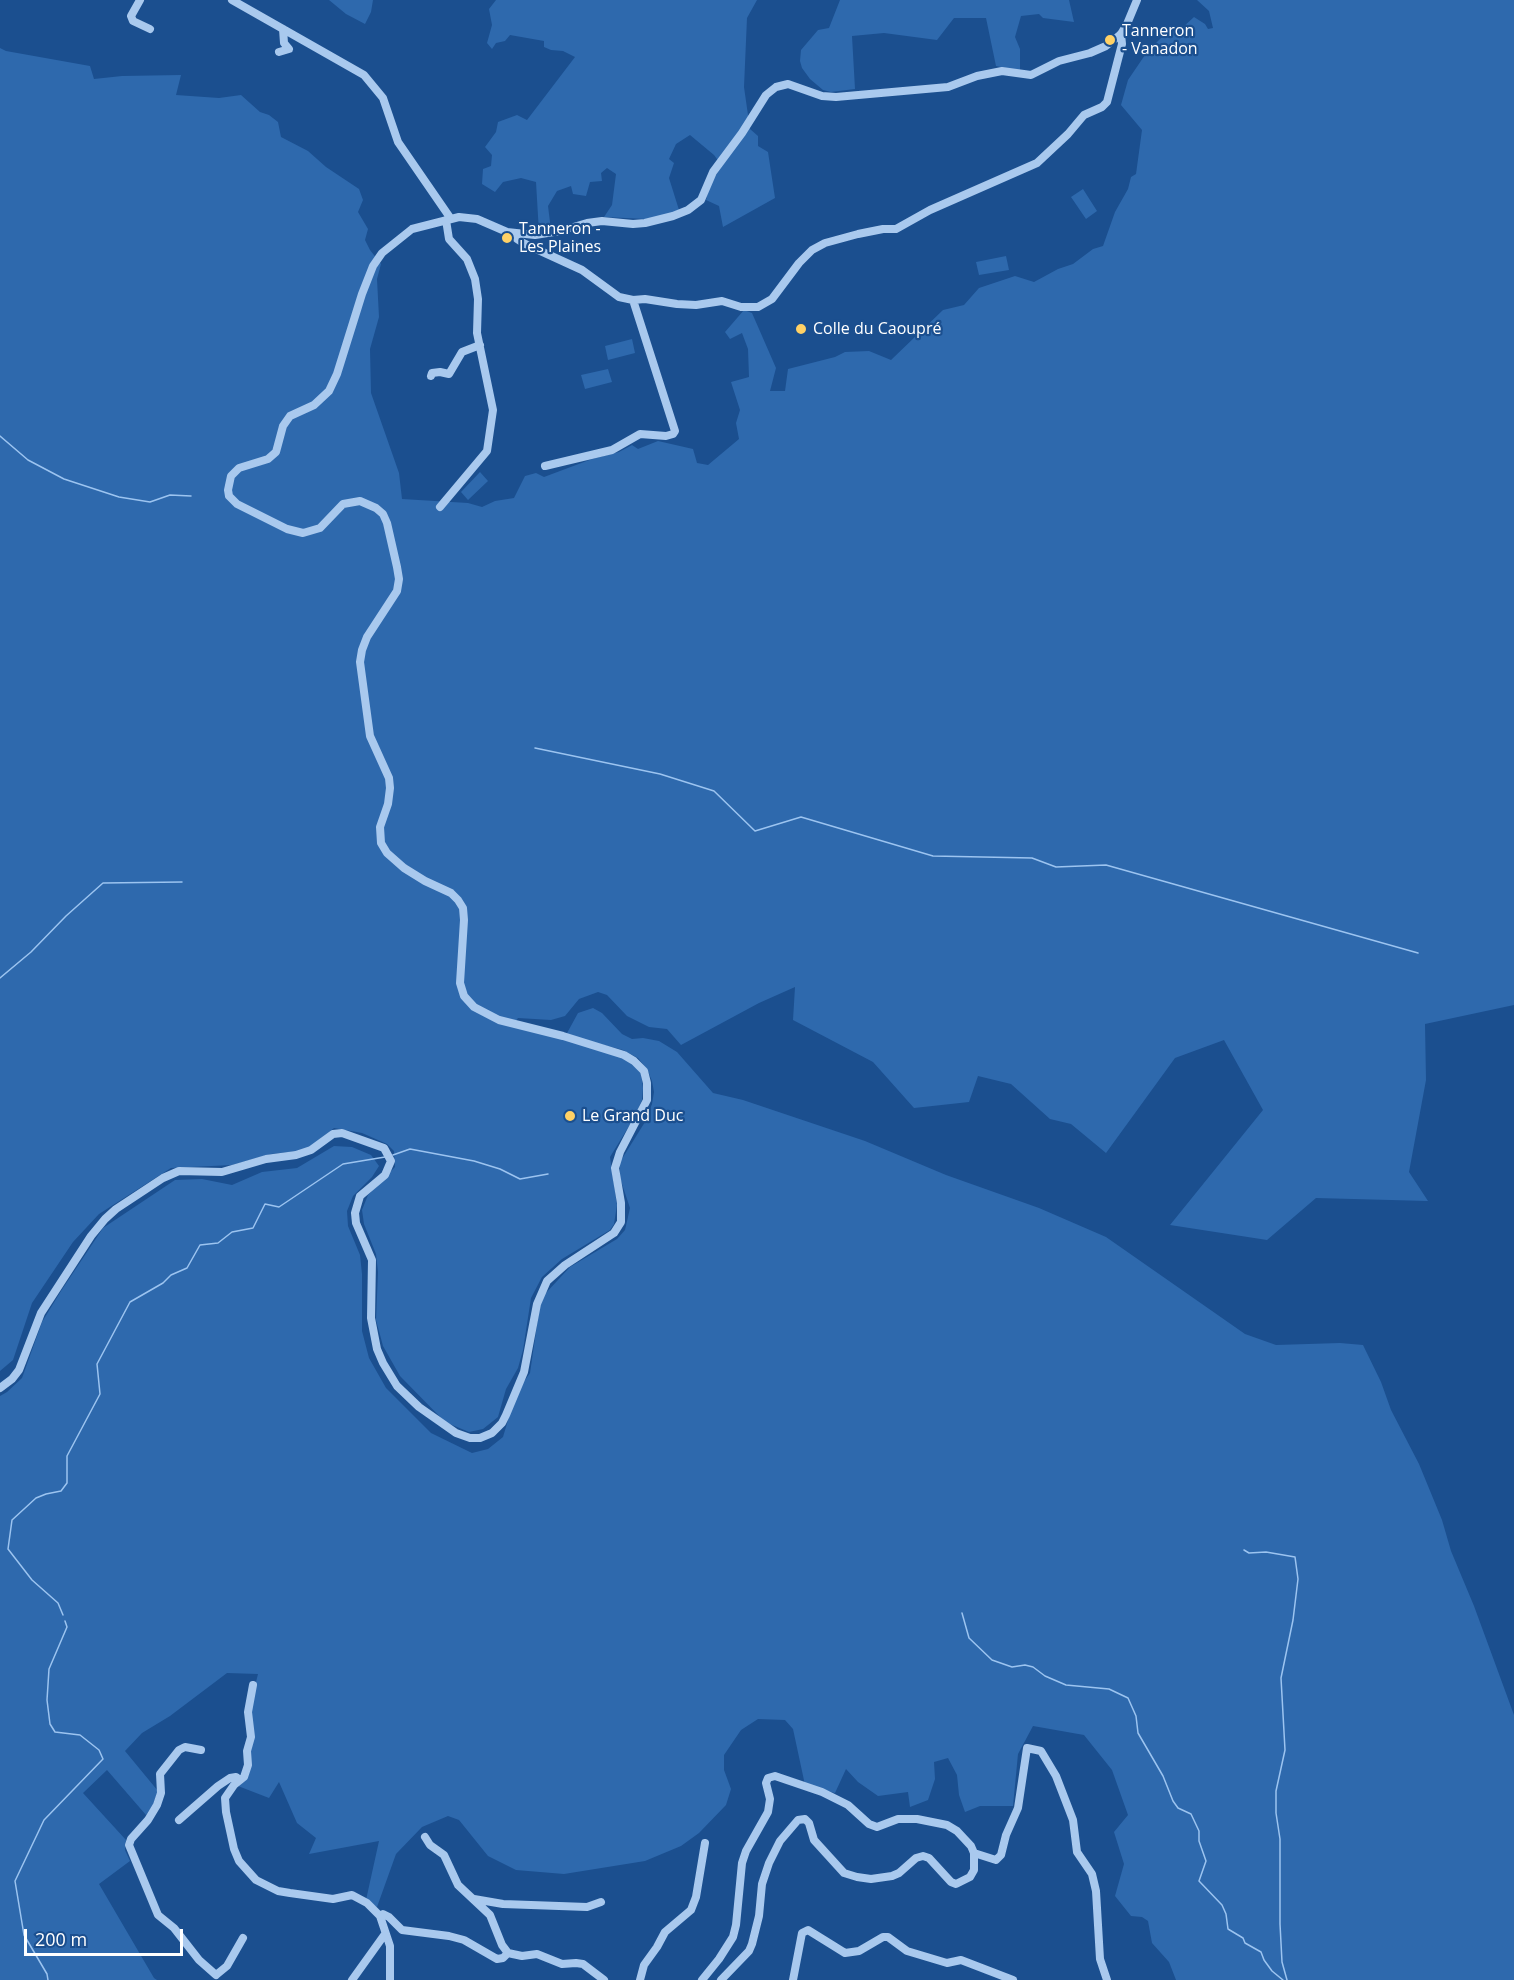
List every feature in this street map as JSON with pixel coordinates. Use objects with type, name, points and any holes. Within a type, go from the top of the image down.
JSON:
[{"type":"street","points":[[140,0],[131,16],[133,21],[150,29]]},
{"type":"street","points":[[232,0],[353,67],[375,87],[387,109],[398,142],[448,220],[449,238],[467,259],[475,279],[478,299],[477,333],[493,410],[487,451],[440,507]]},
{"type":"street","points":[[0,1388],[19,1370],[41,1313],[91,1236],[116,1209],[163,1178],[179,1171],[222,1172],[266,1159],[296,1155],[311,1150],[333,1134],[342,1133],[379,1144],[388,1152],[391,1161],[385,1175],[360,1196],[355,1213],[356,1223],[372,1260],[371,1318],[377,1348],[383,1363],[397,1386],[405,1394],[446,1426],[470,1438],[480,1438],[492,1433],[502,1423],[524,1372],[537,1304],[547,1281],[565,1264],[603,1242],[618,1228],[622,1209],[615,1168],[620,1152],[648,1095],[644,1071],[624,1055],[563,1036],[499,1020],[474,1007],[464,996],[460,971],[463,908],[451,892],[425,881],[404,868],[387,853],[381,843],[379,834],[388,804],[389,778],[370,736],[360,662],[367,637],[397,591],[399,579],[387,523],[375,508],[360,501],[343,504],[320,528],[303,533],[287,529],[237,504],[228,490],[231,476],[239,468],[268,459],[276,452],[284,426],[290,416],[314,405],[329,391],[374,266],[382,253],[412,229],[448,220],[470,217],[516,234],[545,235],[602,221],[645,223],[688,210],[701,200],[713,172],[766,95],[782,84],[794,85],[822,96],[836,97],[948,87],[977,76],[1002,71],[1031,75],[1059,61],[1098,50],[1121,34],[1131,17],[1137,0]]},
{"type":"street","points":[[279,52],[289,49],[284,43],[283,29]]},
{"type":"street","points":[[516,234],[517,239],[523,243],[567,262],[619,297],[696,305],[722,301],[741,307],[758,307],[772,299],[799,263],[812,250],[825,243],[883,229],[896,229],[930,210],[1037,163],[1084,115],[1102,107],[1107,102],[1122,44],[1121,34]]},
{"type":"street","points":[[545,466],[612,450],[640,434],[666,436],[675,431],[633,300]]},
{"type":"street","points":[[431,376],[432,373],[440,372],[448,374],[462,352],[480,345]]},
{"type":"street","points":[[253,1685],[248,1712],[251,1737],[247,1751],[248,1765],[244,1777],[225,1798],[234,1849],[239,1861],[256,1880],[278,1891],[333,1899],[352,1895],[367,1903],[380,1916],[390,1946],[390,1980]]},
{"type":"street","points":[[201,1750],[185,1748],[179,1750],[160,1774],[161,1793],[157,1805],[148,1820],[131,1839],[129,1845],[158,1915],[174,1928],[215,1978],[227,1966],[243,1938]]},
{"type":"street","points":[[974,1853],[996,1860],[1001,1855],[1017,1808],[1027,1748],[1041,1751],[1056,1776],[1073,1820],[1077,1852],[1092,1874],[1096,1891],[1100,1959],[1107,1979],[1098,1980]]},
{"type":"street","points":[[702,1980],[733,1937],[742,1863],[746,1851],[768,1812],[770,1799],[766,1783],[768,1778],[775,1776],[822,1792],[848,1805],[869,1824],[877,1827],[898,1819],[917,1819],[947,1825],[971,1846],[974,1853],[974,1870],[970,1877],[956,1884],[951,1882],[929,1858],[922,1856],[892,1876],[871,1879],[856,1877],[838,1868],[814,1840],[809,1823],[805,1819],[798,1820],[780,1841],[769,1863],[762,1884],[759,1916],[749,1951],[721,1980]]},
{"type":"street","points":[[179,1820],[230,1778],[236,1777],[240,1780]]},
{"type":"street","points":[[425,1837],[430,1845],[444,1855],[458,1885],[490,1915],[502,1945],[508,1953],[522,1956],[544,1955],[562,1964],[583,1964],[604,1980]]},
{"type":"street","points":[[640,1980],[644,1965],[665,1932],[691,1910],[696,1897],[705,1844]]},
{"type":"street","points":[[474,1899],[503,1904],[586,1907],[601,1902]]},
{"type":"street","points":[[380,1916],[383,1914],[389,1917],[402,1930],[464,1940],[497,1959],[503,1958],[508,1953]]},
{"type":"street","points":[[793,1980],[802,1934],[808,1930],[845,1953],[859,1951],[883,1937],[888,1937],[907,1951],[946,1963],[961,1960],[1013,1980]]},
{"type":"street","points":[[352,1980],[385,1934]]},
{"type":"shaded area","points":[[329,0],[373,0],[371,12],[365,24],[346,14]]},
{"type":"shaded area","points":[[496,0],[757,0],[747,18],[744,87],[750,129],[758,136],[758,146],[768,152],[775,198],[723,227],[719,206],[706,200],[710,184],[722,166],[714,155],[690,135],[676,144],[669,159],[674,163],[669,178],[679,210],[646,219],[604,217],[612,205],[616,174],[607,168],[601,173],[602,181],[590,182],[586,196],[573,194],[571,186],[557,191],[548,206],[551,230],[539,233],[536,182],[521,178],[503,182],[495,192],[482,184],[483,169],[491,166],[492,155],[485,147],[496,132],[498,122],[517,115],[527,120],[575,57],[563,51],[544,47],[544,41],[510,35],[505,41],[496,43],[492,49],[487,43],[492,25],[489,9]]},
{"type":"shaded area","points":[[840,0],[1069,0],[1074,22],[1043,18],[1039,14],[1021,16],[1015,37],[1020,49],[1020,71],[996,66],[986,18],[954,18],[937,40],[884,33],[852,36],[855,89],[831,92],[823,90],[810,79],[802,68],[801,50],[818,30],[829,28]]},
{"type":"shaded area","points":[[1197,0],[1514,0],[1514,1005],[1425,1024],[1426,1080],[1409,1172],[1428,1201],[1316,1198],[1267,1240],[1170,1225],[1263,1110],[1224,1040],[1175,1058],[1106,1153],[1071,1124],[1050,1119],[1011,1084],[978,1076],[969,1102],[914,1108],[873,1062],[793,1020],[795,987],[759,1003],[681,1045],[667,1029],[649,1027],[627,1016],[607,995],[598,992],[579,999],[565,1016],[551,1020],[518,1018],[512,1026],[619,1054],[641,1072],[642,1100],[634,1118],[610,1157],[617,1205],[614,1224],[610,1230],[562,1259],[542,1277],[531,1298],[518,1368],[506,1389],[498,1417],[483,1429],[469,1432],[445,1422],[400,1376],[383,1346],[376,1320],[378,1272],[376,1254],[364,1224],[362,1210],[368,1195],[395,1167],[394,1151],[387,1144],[362,1133],[334,1128],[306,1150],[271,1154],[232,1165],[171,1168],[99,1214],[73,1242],[32,1303],[13,1360],[0,1371],[0,48],[90,66],[94,79],[181,75],[176,95],[219,98],[241,95],[260,112],[278,122],[281,137],[308,151],[326,167],[359,189],[363,200],[358,212],[368,229],[365,240],[381,264],[377,279],[379,317],[370,349],[371,393],[399,473],[402,499],[468,503],[482,507],[495,501],[514,498],[525,476],[536,473],[544,477],[592,459],[619,452],[632,445],[638,449],[658,441],[693,449],[697,463],[708,465],[739,439],[736,423],[740,410],[731,382],[749,377],[748,349],[742,333],[730,339],[725,332],[744,310],[752,313],[776,368],[770,391],[785,391],[788,369],[835,357],[845,352],[869,351],[891,360],[943,310],[964,305],[979,288],[1015,276],[1034,282],[1073,264],[1093,249],[1103,246],[1131,177],[1136,174],[1142,130],[1121,105],[1128,80],[1147,52],[1165,34],[1182,28],[1194,17],[1205,24],[1208,29],[1213,28],[1209,11]]},
{"type":"shaded area","points":[[1083,189],[1097,211],[1086,219],[1071,197]]},
{"type":"shaded area","points":[[1006,256],[1009,270],[979,275],[976,262]]},
{"type":"shaded area","points":[[632,339],[635,353],[608,360],[605,346]]},
{"type":"shaded area","points":[[608,369],[612,382],[585,389],[581,375]]},
{"type":"shaded area","points":[[480,472],[488,481],[468,500],[461,492]]},
{"type":"shaded area","points":[[593,1008],[602,1013],[622,1034],[632,1039],[643,1038],[659,1041],[677,1052],[713,1093],[743,1100],[865,1141],[946,1175],[1039,1208],[1106,1237],[1245,1334],[1276,1345],[1340,1343],[1363,1345],[1381,1382],[1391,1410],[1419,1464],[1442,1520],[1451,1551],[1514,1715],[1514,1980],[1176,1980],[1169,1962],[1152,1943],[1148,1921],[1142,1917],[1131,1916],[1115,1896],[1124,1864],[1114,1832],[1128,1815],[1112,1770],[1084,1735],[1033,1726],[1018,1754],[1013,1806],[980,1806],[965,1812],[959,1795],[957,1775],[948,1758],[934,1762],[935,1779],[928,1800],[910,1807],[908,1792],[878,1796],[858,1782],[846,1769],[835,1793],[805,1785],[793,1729],[785,1720],[758,1719],[741,1730],[724,1755],[724,1770],[731,1789],[726,1805],[699,1833],[681,1846],[645,1861],[564,1874],[516,1870],[488,1856],[459,1820],[448,1816],[422,1827],[396,1854],[377,1907],[366,1900],[379,1841],[309,1854],[316,1838],[297,1823],[279,1782],[269,1798],[238,1786],[245,1778],[249,1710],[258,1674],[227,1673],[170,1716],[142,1733],[125,1751],[158,1791],[146,1815],[107,1770],[83,1793],[126,1840],[125,1850],[130,1861],[99,1884],[157,1980],[0,1980],[0,1396],[22,1378],[42,1322],[103,1228],[175,1180],[202,1179],[232,1185],[262,1172],[297,1168],[334,1146],[352,1147],[371,1155],[379,1166],[372,1177],[353,1196],[347,1211],[348,1226],[360,1255],[362,1331],[369,1358],[386,1388],[431,1433],[472,1453],[488,1449],[503,1437],[516,1393],[530,1373],[540,1304],[544,1295],[570,1267],[617,1239],[625,1230],[630,1208],[620,1178],[620,1162],[645,1122],[654,1092],[647,1069],[638,1058],[623,1050],[566,1035],[578,1013]]},
{"type":"waterway","points":[[0,436],[28,460],[64,479],[119,497],[150,502],[170,495],[191,496]]},
{"type":"waterway","points":[[535,748],[660,774],[714,791],[755,831],[801,817],[933,856],[1032,858],[1056,867],[1106,865],[1418,953]]},
{"type":"waterway","points":[[0,978],[31,952],[103,883],[182,882]]},
{"type":"waterway","points":[[393,1155],[410,1149],[474,1161],[500,1169],[520,1179],[548,1174]]},
{"type":"waterway","points":[[63,1615],[58,1603],[32,1580],[8,1549],[12,1520],[36,1498],[61,1491],[67,1483],[67,1456],[100,1394],[97,1364],[130,1302],[163,1283],[171,1275],[187,1268],[200,1245],[218,1243],[232,1232],[253,1228],[265,1204],[279,1207],[343,1164],[385,1157]]},
{"type":"waterway","points":[[1244,1550],[1249,1553],[1266,1552],[1295,1557],[1298,1579],[1293,1620],[1281,1678],[1285,1750],[1276,1791],[1276,1813],[1280,1839],[1282,1962],[1287,1980]]},
{"type":"waterway","points":[[962,1613],[969,1638],[992,1660],[1012,1667],[1025,1665],[1033,1667],[1045,1676],[1066,1685],[1109,1689],[1128,1698],[1136,1716],[1138,1733],[1163,1776],[1173,1801],[1178,1808],[1191,1814],[1199,1831],[1199,1841],[1206,1861],[1199,1881],[1222,1905],[1228,1929],[1261,1952],[1272,1971],[1283,1980]]},
{"type":"waterway","points":[[48,1980],[47,1974],[24,1935],[15,1881],[44,1820],[103,1759],[99,1750],[80,1735],[55,1732],[50,1724],[47,1700],[49,1669],[67,1627],[65,1621]]},
{"type":"place","name":"Tanneron - Vanadon","points":[[1110,40]]},
{"type":"place","name":"Tanneron - Les Plaines","points":[[507,238]]},
{"type":"place","name":"Colle du Caoupré","points":[[801,329]]},
{"type":"place","name":"Le Grand Duc","points":[[570,1116]]}]
